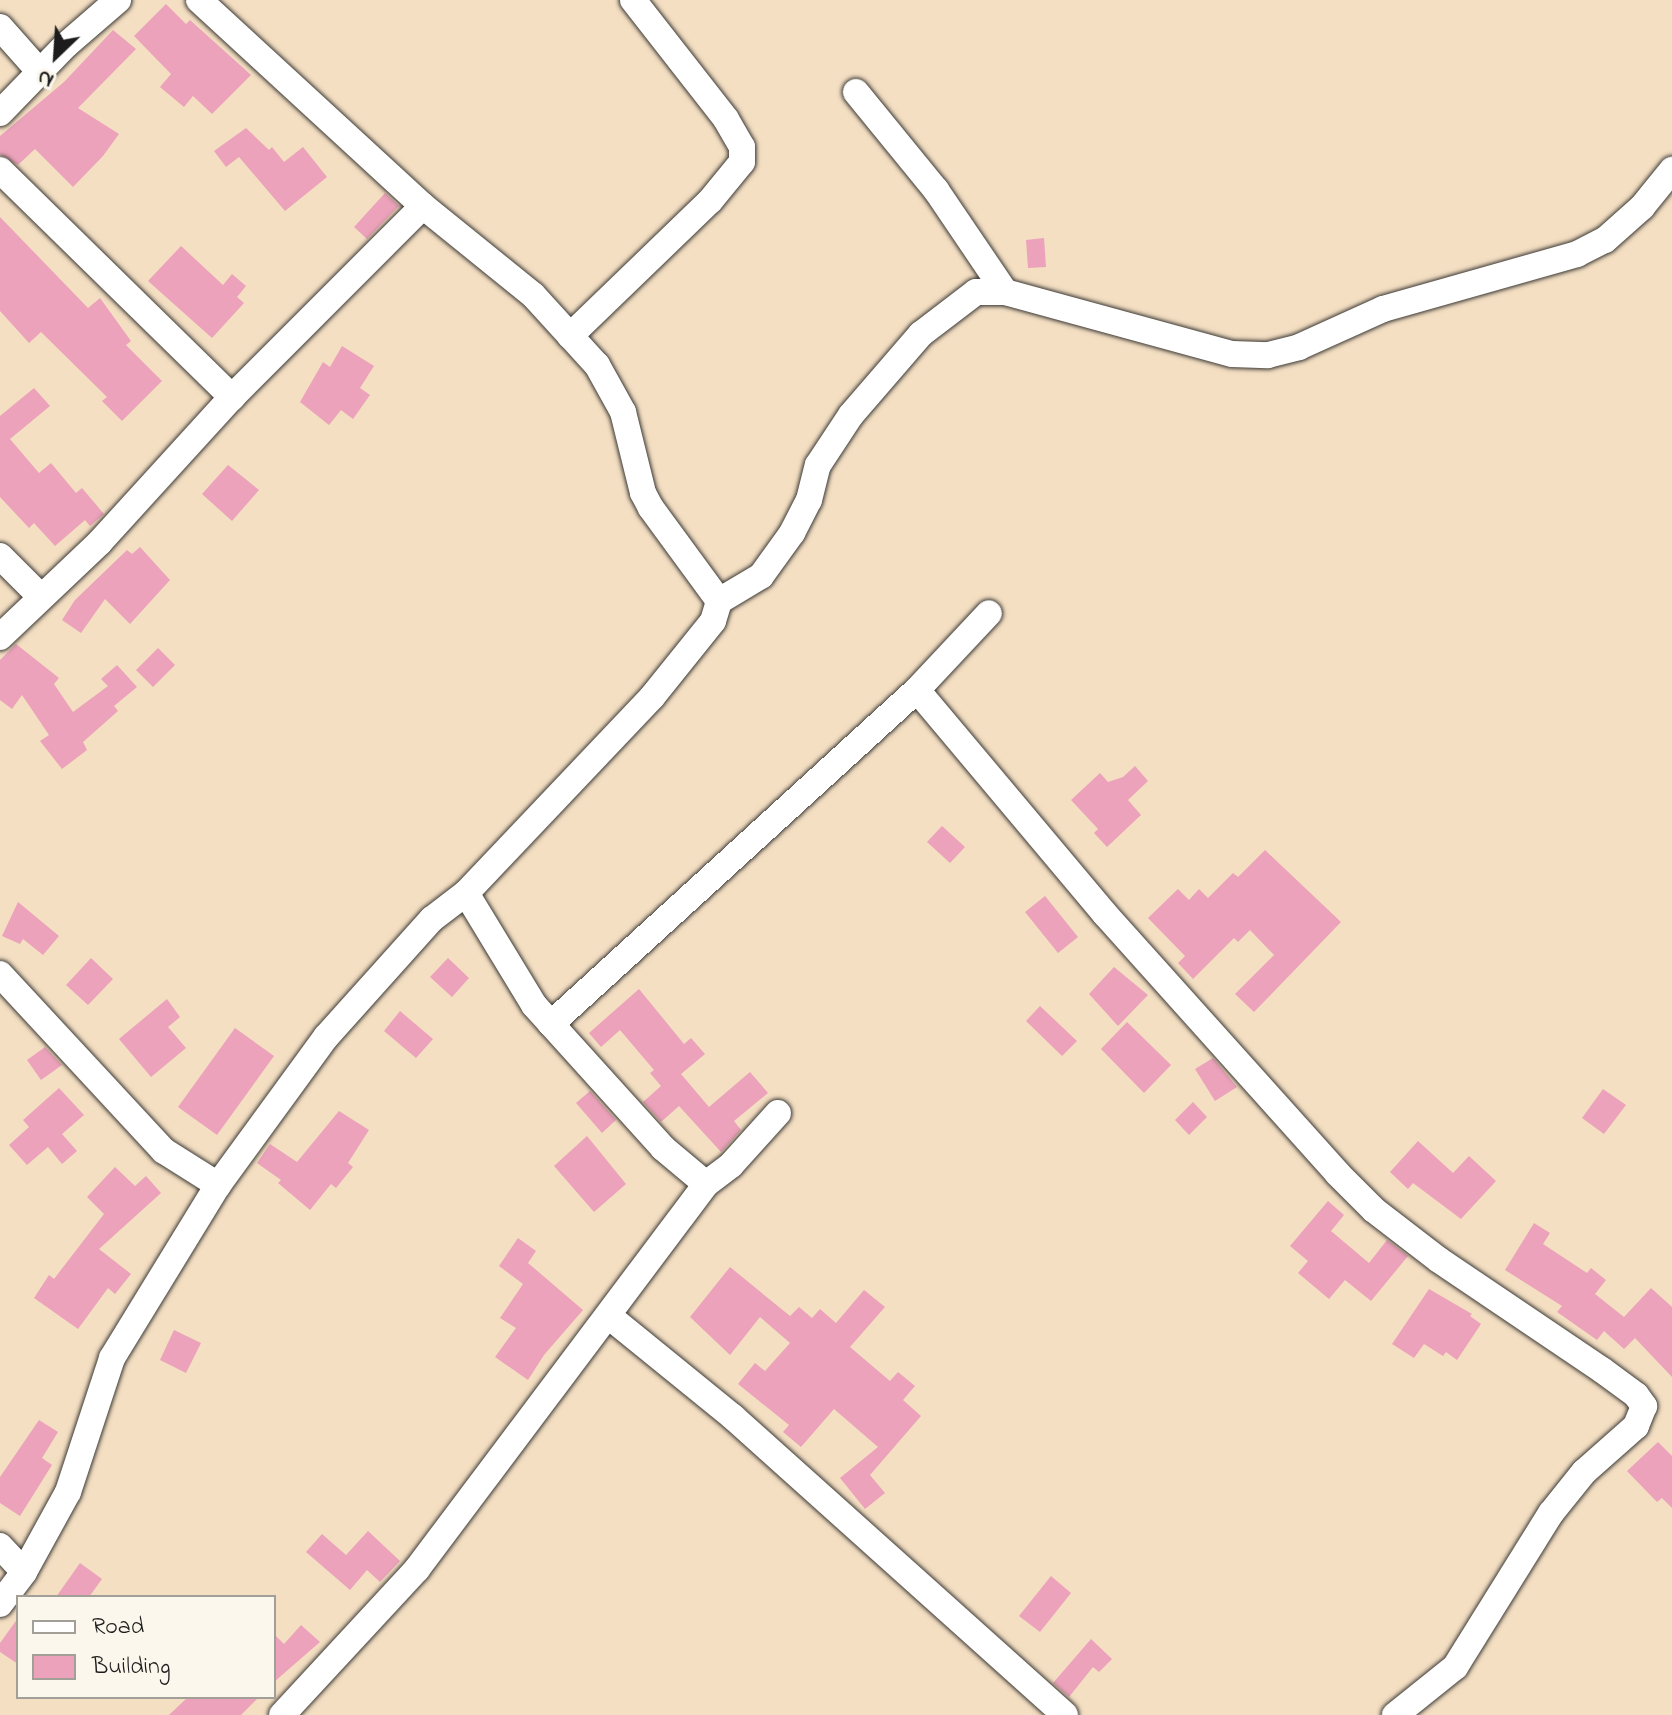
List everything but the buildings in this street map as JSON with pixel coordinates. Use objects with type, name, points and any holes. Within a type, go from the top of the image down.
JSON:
[{"type":"street","points":[[0,113],[118,0]]},
{"type":"street","points":[[199,0],[423,206],[533,295],[597,365],[623,412],[643,493],[719,601]]},
{"type":"street","points":[[570,336],[710,201],[742,162],[742,147],[726,119],[633,0]]},
{"type":"street","points":[[0,27],[40,72]]},
{"type":"street","points":[[856,92],[936,190],[1005,292]]},
{"type":"street","points":[[0,170],[232,397]]},
{"type":"street","points":[[0,1604],[24,1572],[68,1492],[112,1358],[218,1185],[326,1037],[432,919],[466,893],[652,697],[713,621],[719,601],[761,576],[792,533],[809,500],[818,465],[851,415],[921,334],[976,292],[1005,292],[1232,354],[1268,355],[1299,347],[1383,309],[1577,254],[1605,240],[1642,207],[1672,170]]},
{"type":"street","points":[[0,637],[100,542],[232,397],[423,206]]},
{"type":"street","points":[[0,556],[41,597]]},
{"type":"street","points":[[551,1024],[917,690],[989,613]]},
{"type":"street","points":[[917,690],[1105,914],[1355,1192],[1439,1260],[1602,1370],[1636,1395],[1644,1406],[1636,1426],[1602,1454],[1551,1513],[1455,1667],[1395,1715]]},
{"type":"street","points":[[466,893],[534,1005],[663,1148],[706,1184]]},
{"type":"street","points":[[0,974],[164,1151],[218,1185]]},
{"type":"street","points":[[282,1715],[417,1569],[610,1317],[706,1184],[731,1165],[778,1113]]},
{"type":"street","points":[[610,1317],[744,1427],[1065,1715]]},
{"type":"street","points":[[0,1546],[24,1572]]}]
